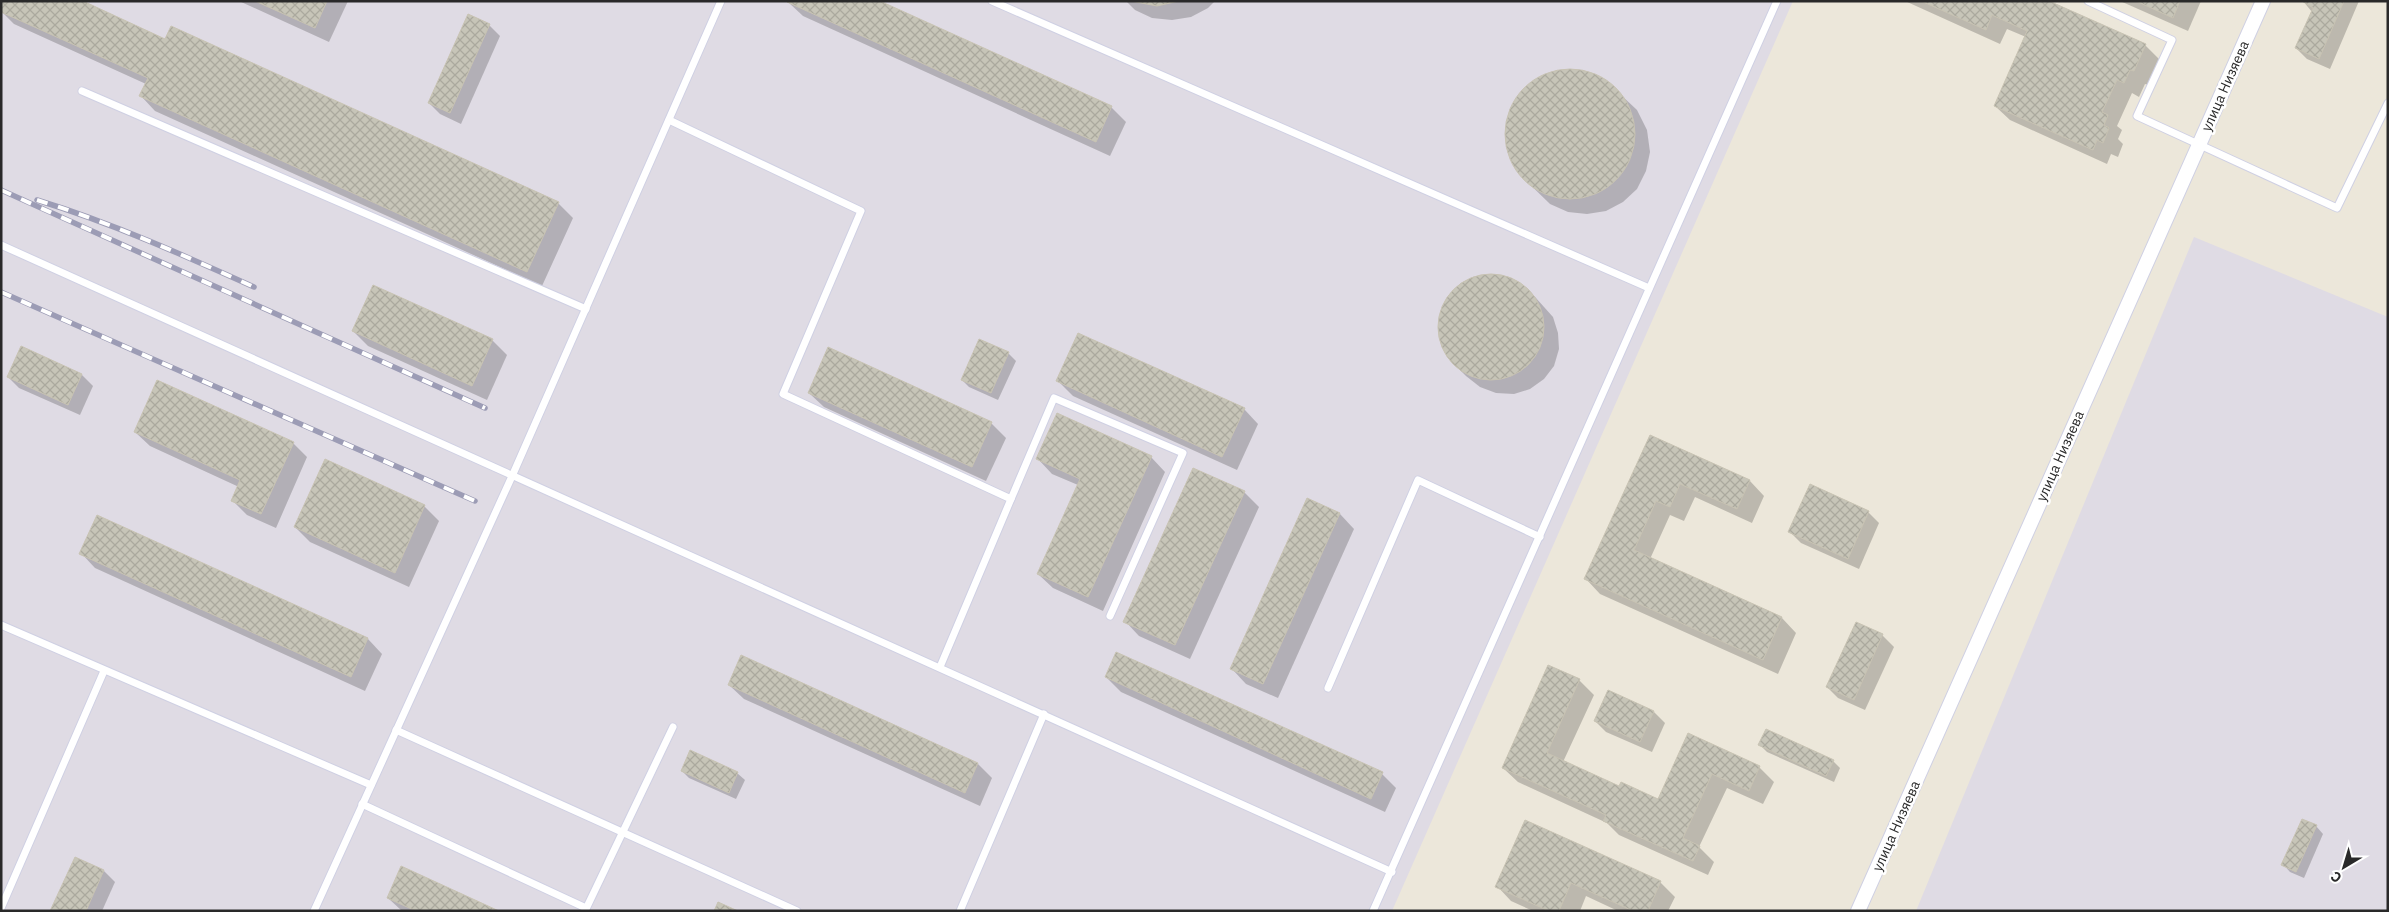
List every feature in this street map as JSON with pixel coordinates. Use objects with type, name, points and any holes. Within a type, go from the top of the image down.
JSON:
[{"type":"street","name":"улица Низяева","points":[[1858,911],[2262,2]]},
{"type":"lane","points":[[314,911],[513,474],[722,1]]},
{"type":"lane","points":[[992,1],[1650,288]]},
{"type":"lane","points":[[1373,911],[1392,872],[1777,1]]},
{"type":"lane","points":[[2088,1],[2172,40],[2137,116],[2337,208],[2388,102]]},
{"type":"lane","points":[[82,91],[586,309]]},
{"type":"lane","points":[[669,120],[861,211],[783,394],[1011,499]]},
{"type":"lane","points":[[1,245],[513,474],[1392,872]]},
{"type":"lane","points":[[940,668],[1054,398],[1182,453],[1110,616]]},
{"type":"lane","points":[[1328,688],[1418,480],[1540,537]]},
{"type":"lane","points":[[1,625],[371,785]]},
{"type":"lane","points":[[1,908],[104,671]]},
{"type":"lane","points":[[960,911],[1044,714]]},
{"type":"lane","points":[[362,804],[586,909],[673,727]]},
{"type":"lane","points":[[396,730],[796,911]]},
{"type":"shaded area","points":[[1,1],[1793,1],[1392,911],[1,911]]},
{"type":"shaded area","points":[[2194,237],[2388,317],[2388,911],[1916,911]]},
{"type":"building","points":[[2,1],[83,1],[165,39],[171,26],[559,202],[527,272],[139,96],[148,78],[1,12]]},
{"type":"building","points":[[255,1],[327,1],[315,28]]},
{"type":"building","points":[[880,1],[1112,106],[1096,142],[787,2]]},
{"type":"building","points":[[1131,1],[1179,1],[1157,6]]},
{"type":"building","points":[[1921,1],[2049,1],[2146,44],[2134,71],[2130,70],[2124,83],[2117,80],[2102,112],[2108,115],[2104,125],[2109,128],[2103,143],[2097,140],[2093,150],[1994,106],[2027,31],[1992,15],[1986,30]]},
{"type":"building","points":[[2136,1],[2180,1],[2173,18]]},
{"type":"building","points":[[2302,1],[2344,1],[2319,59],[2295,48],[2313,8]]},
{"type":"building","points":[[468,14],[490,24],[450,113],[428,103]]},
{"type":"building","points":[[1570,69],[1583,70],[1595,74],[1616,88],[1630,109],[1634,121],[1634,147],[1630,159],[1616,180],[1595,194],[1583,198],[1570,199],[1557,198],[1545,194],[1524,180],[1510,159],[1506,147],[1505,134],[1506,121],[1510,109],[1524,88],[1545,74],[1557,70]]},
{"type":"building","points":[[1491,274],[1511,278],[1529,289],[1540,307],[1544,327],[1540,347],[1529,365],[1511,376],[1491,380],[1471,376],[1453,365],[1442,347],[1438,327],[1442,307],[1453,289],[1471,278]]},
{"type":"building","points":[[373,285],[493,339],[472,386],[352,331]]},
{"type":"building","points":[[1078,333],[1245,408],[1222,457],[1056,381]]},
{"type":"building","points":[[979,339],[1009,352],[991,393],[961,380]]},
{"type":"building","points":[[21,346],[82,374],[68,405],[7,377]]},
{"type":"building","points":[[828,347],[992,422],[972,467],[808,393]]},
{"type":"building","points":[[157,380],[294,442],[261,514],[231,501],[240,480],[134,432]]},
{"type":"building","points":[[1057,413],[1152,456],[1088,597],[1037,574],[1080,479],[1036,459]]},
{"type":"building","points":[[1650,435],[1750,480],[1737,509],[1680,484],[1670,507],[1656,501],[1634,550],[1782,617],[1763,660],[1584,579]]},
{"type":"building","points":[[325,459],[425,505],[395,573],[294,527]]},
{"type":"building","points":[[1193,468],[1245,491],[1175,645],[1123,622]]},
{"type":"building","points":[[1810,484],[1869,511],[1848,559],[1788,532]]},
{"type":"building","points":[[1307,498],[1340,513],[1263,684],[1230,669]]},
{"type":"building","points":[[97,515],[368,638],[351,677],[79,554]]},
{"type":"building","points":[[1856,622],[1883,634],[1854,700],[1826,687]]},
{"type":"building","points":[[1116,652],[1383,772],[1371,799],[1105,677]]},
{"type":"building","points":[[741,655],[978,763],[965,793],[728,685]]},
{"type":"building","points":[[1548,665],[1580,679],[1547,753],[1619,786],[1621,782],[1658,799],[1688,733],[1760,766],[1749,791],[1712,774],[1683,838],[1700,846],[1693,861],[1603,821],[1606,815],[1502,768]]},
{"type":"building","points":[[1608,690],[1654,711],[1640,742],[1594,721]]},
{"type":"building","points":[[1766,729],[1834,760],[1826,776],[1758,745]]},
{"type":"building","points":[[690,750],[738,772],[729,793],[681,771]]},
{"type":"building","points":[[2302,819],[2317,825],[2296,872],[2281,865]]},
{"type":"building","points":[[1525,820],[1661,881],[1648,911],[1633,911],[1571,883],[1559,911],[1549,911],[1495,887]]},
{"type":"building","points":[[75,857],[104,870],[86,911],[50,911]]},
{"type":"building","points":[[401,866],[499,911],[416,911],[387,898]]},
{"type":"building","points":[[718,902],[738,911],[714,911]]},
{"type":"railway","points":[[1,190],[485,408]]},
{"type":"railway","points":[[37,200],[120,229],[254,287]]},
{"type":"railway","points":[[1,292],[475,501]]}]
